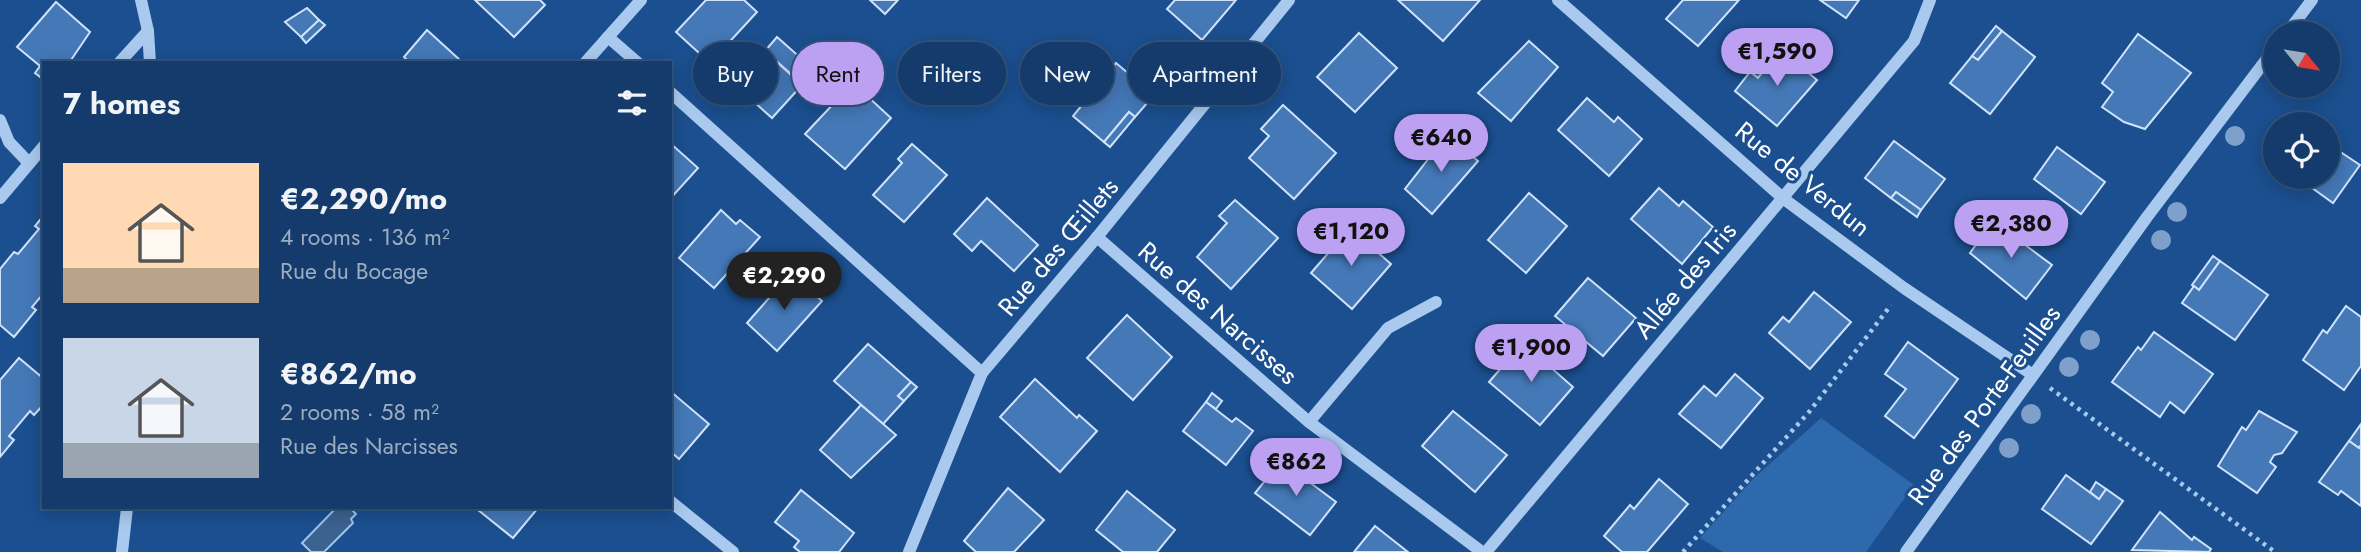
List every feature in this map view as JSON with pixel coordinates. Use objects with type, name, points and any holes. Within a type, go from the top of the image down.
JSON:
[{"type":"street","points":[[141,0],[148,32],[150,61]]},
{"type":"street","points":[[587,61],[641,0]]},
{"type":"street","name":"Rue des Œillets","points":[[909,552],[982,373],[1097,237],[1289,0]]},
{"type":"street","name":"Rue de Verdun","points":[[1558,0],[1784,199],[1904,288],[2033,375]]},
{"type":"street","name":"Allée des Iris","points":[[1484,552],[1784,199],[1914,41],[1930,0]]},
{"type":"street","points":[[2296,21],[2312,0]]},
{"type":"street","points":[[122,61],[148,32]]},
{"type":"street","points":[[608,37],[636,61]]},
{"type":"street","name":"Rue des Porte-Feuilles","points":[[1906,552],[2263,64]]},
{"type":"street","points":[[672,94],[982,373]]},
{"type":"street","points":[[0,120],[9,142],[29,163]]},
{"type":"street","points":[[0,198],[42,148]]},
{"type":"street","name":"Rue des Narcisses","points":[[1097,237],[1309,422],[1484,552]]},
{"type":"street","name":"Rue des Narcisses","points":[[1309,422],[1388,328],[1436,302]]},
{"type":"street","points":[[672,503],[733,552]]},
{"type":"street","points":[[122,552],[127,509]]},
{"type":"path","points":[[1683,552],[1809,412],[1904,288]]},
{"type":"path","points":[[2033,375],[2275,552]]},
{"type":"shaded area","points":[[1821,418],[1914,485],[1866,552],[1723,552],[1700,538],[1754,478]]},
{"type":"shaded area","points":[[335,509],[351,509],[356,514],[351,519],[353,523],[324,552],[311,552],[302,543]]},
{"type":"building","points":[[475,0],[540,0],[545,5],[514,37]]},
{"type":"building","points":[[706,0],[744,0],[757,12],[729,42],[693,42],[693,48],[676,32]]},
{"type":"building","points":[[870,0],[898,0],[885,14]]},
{"type":"building","points":[[1175,0],[1236,0],[1202,40],[1167,9]]},
{"type":"building","points":[[1398,0],[1480,0],[1443,41]]},
{"type":"building","points":[[1683,0],[1739,0],[1698,46],[1666,19]]},
{"type":"building","points":[[1820,0],[1859,0],[1846,18]]},
{"type":"building","points":[[56,2],[90,32],[70,61],[42,61],[42,78],[35,73],[40,66],[17,47]]},
{"type":"building","points":[[307,8],[319,20],[301,37],[285,22]]},
{"type":"building","points":[[319,20],[325,25],[306,43],[301,37]]},
{"type":"building","points":[[1996,26],[2002,31],[1978,60],[1972,56]]},
{"type":"building","points":[[427,30],[461,61],[408,61],[404,57]]},
{"type":"building","points":[[2002,31],[2035,57],[1990,114],[1950,83],[1972,56],[1978,60]]},
{"type":"building","points":[[1359,33],[1397,68],[1355,112],[1317,77]]},
{"type":"building","points":[[2138,34],[2191,73],[2145,129],[2124,122],[2102,107],[2113,92],[2102,83]]},
{"type":"building","points":[[777,37],[792,50],[791,74],[778,62],[778,42],[773,42]]},
{"type":"building","points":[[1529,41],[1558,67],[1511,121],[1478,93]]},
{"type":"building","points":[[1774,44],[1781,50],[1758,78],[1750,72]]},
{"type":"building","points":[[1781,50],[1817,80],[1777,126],[1735,91],[1750,72],[1758,78]]},
{"type":"building","points":[[778,63],[792,76],[792,96],[772,118],[757,105],[778,105]]},
{"type":"building","points":[[1116,63],[1128,73],[1128,105],[1145,105],[1135,117],[1129,112],[1104,142],[1073,116],[1082,105],[1114,105]]},
{"type":"building","points":[[1587,98],[1614,122],[1618,117],[1642,139],[1609,176],[1558,130]]},
{"type":"building","points":[[832,105],[877,105],[891,118],[845,169],[805,134]]},
{"type":"building","points":[[1283,105],[1336,153],[1294,199],[1249,158],[1269,136],[1261,129]]},
{"type":"building","points":[[1129,112],[1135,117],[1110,147],[1104,142]]},
{"type":"building","points":[[1447,135],[1478,161],[1432,214],[1405,189]]},
{"type":"building","points":[[1894,141],[1945,179],[1921,210],[1896,192],[1891,198],[1865,178]]},
{"type":"building","points":[[912,144],[947,175],[904,222],[873,195],[902,163],[898,159]]},
{"type":"building","points":[[672,145],[698,168],[672,197]]},
{"type":"building","points":[[2057,147],[2105,182],[2081,214],[2034,179]]},
{"type":"building","points":[[2340,152],[2360,165],[2333,203],[2314,189],[2340,189]]},
{"type":"building","points":[[1659,188],[1679,206],[1683,201],[1713,227],[1682,264],[1631,219]]},
{"type":"building","points":[[1896,192],[1921,210],[1917,217],[1891,198]]},
{"type":"building","points":[[1529,193],[1567,226],[1526,273],[1488,240]]},
{"type":"building","points":[[987,198],[1038,245],[1014,271],[981,241],[972,251],[954,234]]},
{"type":"building","points":[[1235,200],[1278,238],[1231,289],[1197,257],[1227,223],[1219,216]]},
{"type":"building","points":[[721,210],[736,224],[740,220],[760,237],[714,288],[679,258]]},
{"type":"building","points":[[42,217],[42,295],[32,307],[36,310],[14,337],[0,325],[0,269],[14,252],[18,254],[39,229],[35,226]]},
{"type":"building","points":[[1993,221],[2052,265],[2026,299],[1970,253]]},
{"type":"building","points":[[1350,228],[1391,264],[1352,309],[1311,273]]},
{"type":"building","points":[[2213,256],[2220,261],[2199,290],[2192,285]]},
{"type":"building","points":[[2220,261],[2268,295],[2235,340],[2182,303],[2194,286],[2199,290]]},
{"type":"building","points":[[791,273],[822,301],[777,351],[747,323]]},
{"type":"building","points":[[1588,278],[1636,318],[1603,356],[1555,316]]},
{"type":"building","points":[[1814,292],[1851,322],[1810,369],[1769,333],[1783,317],[1789,322]]},
{"type":"building","points":[[2346,306],[2361,317],[2361,366],[2344,390],[2303,360],[2323,330],[2327,333]]},
{"type":"building","points":[[1127,315],[1172,357],[1133,400],[1087,358]]},
{"type":"building","points":[[2154,332],[2213,374],[2184,413],[2170,402],[2160,417],[2112,382],[2138,347],[2141,350]]},
{"type":"building","points":[[1908,342],[1958,379],[1914,438],[1885,416],[1906,389],[1885,374]]},
{"type":"building","points":[[1523,343],[1573,387],[1540,425],[1489,382]]},
{"type":"building","points":[[868,344],[911,382],[898,396],[904,401],[883,424],[834,381]]},
{"type":"building","points":[[19,358],[42,377],[42,406],[34,415],[30,411],[9,436],[14,440],[0,457],[0,380]]},
{"type":"building","points":[[1735,374],[1763,398],[1721,448],[1679,414],[1704,386],[1716,396]]},
{"type":"building","points":[[1035,379],[1077,418],[1079,415],[1097,431],[1060,472],[1000,417]]},
{"type":"building","points":[[911,382],[917,387],[904,401],[898,396]]},
{"type":"building","points":[[672,393],[709,424],[679,459],[672,453]]},
{"type":"building","points":[[1212,393],[1222,401],[1216,409],[1206,402]]},
{"type":"building","points":[[1206,402],[1232,422],[1236,418],[1253,431],[1226,465],[1183,431]]},
{"type":"building","points":[[861,405],[896,435],[851,478],[820,450]]},
{"type":"building","points":[[1453,411],[1507,455],[1475,492],[1422,446]]},
{"type":"building","points":[[2259,411],[2297,432],[2282,453],[2274,455],[2270,462],[2276,467],[2257,493],[2218,466],[2242,427],[2246,430]]},
{"type":"building","points":[[2361,424],[2361,445],[2359,448],[2349,441]]},
{"type":"building","points":[[2349,441],[2359,448],[2361,445],[2361,506],[2341,491],[2338,495],[2319,482]]},
{"type":"building","points":[[1281,461],[1336,502],[1310,535],[1255,493]]},
{"type":"building","points":[[2066,475],[2099,499],[2106,489],[2123,501],[2091,544],[2042,509]]},
{"type":"building","points":[[1659,479],[1688,504],[1647,552],[1622,552],[1604,536],[1630,505],[1634,509]]},
{"type":"building","points":[[2096,482],[2106,489],[2099,499],[2090,492]]},
{"type":"building","points":[[1008,488],[1044,520],[1014,552],[976,552],[964,541]]},
{"type":"building","points":[[801,490],[854,533],[839,552],[800,552],[794,547],[799,541],[775,522]]},
{"type":"building","points":[[1127,491],[1175,530],[1157,552],[1123,552],[1096,530]]},
{"type":"building","points":[[479,509],[537,509],[513,538]]},
{"type":"building","points":[[2160,512],[2192,540],[2194,537],[2211,549],[2209,552],[2132,550]]},
{"type":"building","points":[[1375,526],[1408,552],[1354,552]]}]
